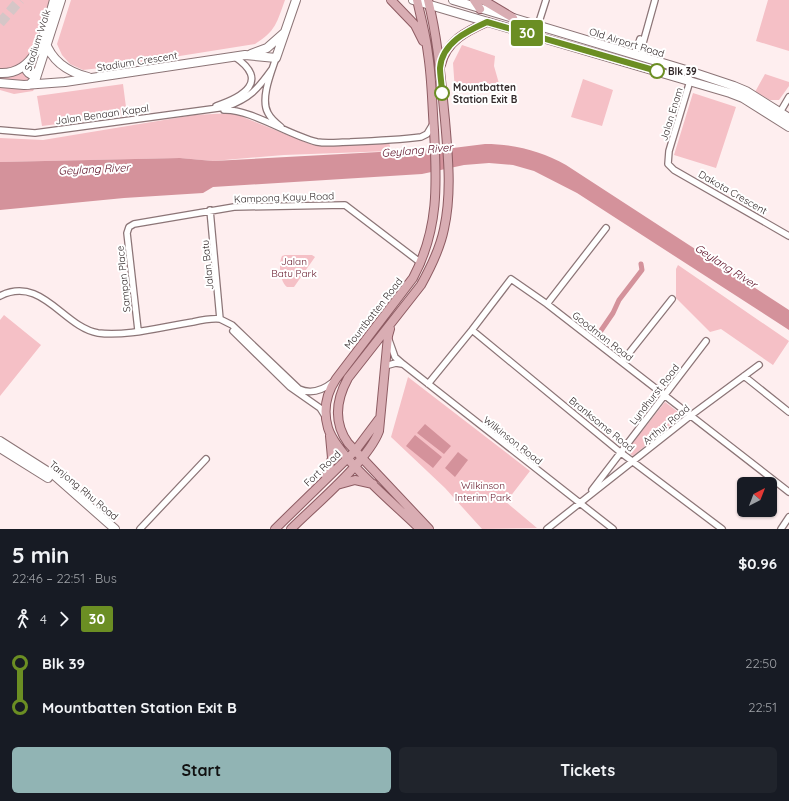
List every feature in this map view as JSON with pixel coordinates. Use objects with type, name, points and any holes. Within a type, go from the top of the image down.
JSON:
[{"type":"main road","points":[[391,0],[414,25],[428,53]]},
{"type":"main road","points":[[474,0],[480,9]]},
{"type":"main road","points":[[482,0],[513,18]]},
{"type":"main road","name":"Mountbatten Road","points":[[416,1],[428,53],[435,146],[436,199],[432,226],[421,263],[401,296],[334,382],[327,399],[326,418],[330,432],[348,458],[420,529]]},
{"type":"main road","name":"Mountbatten Road","points":[[429,3],[440,68],[447,146],[449,200],[439,247],[421,285],[392,324],[348,378],[340,395],[337,413],[340,429],[354,451],[429,529]]},
{"type":"main road","points":[[440,68],[442,58],[447,49],[458,37],[487,22]]},
{"type":"main road","name":"Fort Road","points":[[291,529],[362,458],[377,434],[388,336],[392,324]]},
{"type":"main road","name":"Fort Road","points":[[275,529],[348,458],[380,418]]},
{"type":"main road","points":[[324,480],[332,458],[330,432]]},
{"type":"main road","points":[[333,487],[355,480],[373,484]]},
{"type":"street","name":"Stadium Walk","points":[[29,85],[36,78],[54,0]]},
{"type":"street","name":"Stadium Walk","points":[[0,73],[14,71],[25,65],[45,40],[61,0]]},
{"type":"street","points":[[245,55],[266,48],[286,31],[296,0]]},
{"type":"street","name":"Old Airport Road","points":[[453,0],[686,70],[746,91],[778,116],[789,127]]},
{"type":"street","points":[[538,25],[546,0]]},
{"type":"street","points":[[633,54],[639,42],[651,0]]},
{"type":"street","points":[[645,58],[642,51],[643,44],[655,0]]},
{"type":"street","name":"Old Airport Road","points":[[416,1],[429,3],[487,22],[690,80],[736,95],[778,116],[789,118]]},
{"type":"street","name":"Jalan Benaan Kapal","points":[[286,31],[272,69],[265,108],[272,119],[286,131]]},
{"type":"street","points":[[45,40],[58,63],[74,73],[92,78]]},
{"type":"street","name":"Stadium Crescent","points":[[0,83],[29,85],[92,78],[245,55],[276,58]]},
{"type":"street","points":[[206,109],[234,100],[247,91],[250,86],[251,75],[248,68],[235,57]]},
{"type":"street","points":[[25,65],[30,74],[38,71]]},
{"type":"street","name":"Jalan Benaan Kapal","points":[[0,130],[35,133],[226,107],[247,99],[258,88],[272,69]]},
{"type":"street","name":"Jalan Enam","points":[[668,164],[669,151],[690,80],[686,70]]},
{"type":"street","points":[[778,116],[789,97]]},
{"type":"street","name":"Jalan Benaan Kapal","points":[[206,109],[232,110],[318,142],[340,143],[421,137],[427,134],[433,124]]},
{"type":"street","name":"Dakota Crescent","points":[[668,164],[674,170],[789,236]]},
{"type":"street","name":"Kampong Kayu Road","points":[[129,227],[134,224],[210,210],[253,206],[345,205],[421,263]]},
{"type":"street","name":"Jalan Batu","points":[[210,210],[220,318]]},
{"type":"street","name":"Sampan Place","points":[[129,227],[127,233],[138,330]]},
{"type":"street","points":[[547,304],[606,228]]},
{"type":"street","name":"Goodman Road","points":[[428,384],[511,279],[547,304],[789,492]]},
{"type":"street","points":[[0,296],[15,291],[39,296],[78,323],[97,332],[120,333],[220,318],[232,325],[299,389],[308,392],[320,391],[334,382]]},
{"type":"street","points":[[622,362],[672,299]]},
{"type":"street","points":[[227,322],[230,328],[286,384],[297,394],[320,408],[326,418]]},
{"type":"street","name":"Branksome Road","points":[[472,330],[620,452],[722,529]]},
{"type":"street","name":"Wilkinson Road","points":[[388,336],[395,357],[403,364],[613,529]]},
{"type":"street","name":"Lyndhurst Road","points":[[587,497],[706,341]]},
{"type":"street","points":[[385,366],[396,363],[403,364]]},
{"type":"street","name":"Arthur Road","points":[[547,529],[634,462],[690,416],[759,365]]},
{"type":"street","points":[[744,376],[789,412]]},
{"type":"street","name":"Tanjong Rhu Road","points":[[0,441],[55,476],[115,529]]},
{"type":"street","name":"Tanjong Rhu Road","points":[[0,448],[52,480],[108,529]]},
{"type":"street","points":[[140,529],[206,459]]},
{"type":"street","points":[[781,529],[789,517]]},
{"type":"green space","points":[[0,0],[65,0],[41,76],[33,91],[14,94],[0,90]]},
{"type":"green space","points":[[71,0],[285,0],[278,20],[272,30],[255,44],[83,70],[70,64],[62,55],[57,44]]},
{"type":"green space","points":[[768,0],[789,0],[789,51],[756,41]]},
{"type":"green space","points":[[462,45],[495,56],[494,66],[500,87],[455,91],[453,63]]},
{"type":"green space","points":[[765,74],[789,82],[789,86],[779,100],[770,100],[755,92]]},
{"type":"green space","points":[[583,79],[613,90],[602,126],[571,117]]},
{"type":"green space","points":[[123,84],[127,115],[42,126],[37,96]]},
{"type":"green space","points":[[693,93],[736,107],[716,168],[674,155]]},
{"type":"green space","points":[[233,113],[313,145],[327,146],[389,142],[391,151],[284,155],[213,161],[180,158],[0,162],[0,138],[43,140],[194,115]]},
{"type":"green space","name":"Jalan Batu Park","points":[[312,255],[315,257],[294,287],[287,287],[281,277],[281,259],[282,256]]},
{"type":"green space","points":[[678,265],[789,341],[773,365],[721,329],[710,332],[676,298],[676,269]]},
{"type":"green space","points":[[4,315],[41,345],[0,396],[0,320]]},
{"type":"green space","name":"Wilkinson Interim Park","points":[[408,377],[530,471],[506,502],[537,528],[482,529],[445,488],[391,437]]},
{"type":"green space","points":[[665,402],[682,415],[633,456],[626,451]]},
{"type":"water","name":"Geylang River","points":[[485,144],[506,145],[527,149],[557,160],[566,165],[789,310],[789,330],[577,193],[534,171],[513,165],[489,163],[464,165],[422,174],[213,187],[203,193],[124,198],[0,210],[0,162],[180,158],[213,161],[453,148]]},
{"type":"water","points":[[425,424],[451,446],[444,454],[417,433]]},
{"type":"water","points":[[415,435],[442,457],[433,468],[406,446]]},
{"type":"water","points":[[458,452],[468,460],[455,477],[445,468]]},
{"type":"waterway","points":[[600,332],[613,313],[619,300],[642,270],[641,264]]},
{"type":"tunnel","points":[[0,23],[20,0]]},
{"type":"bus line","name":"30","points":[[442,93],[440,68],[442,58],[447,49],[458,37],[487,22],[657,71]]},
{"type":"place","name":"Blk 39","points":[[657,71]]},
{"type":"place","name":"Mountbatten Station Exit B","points":[[442,93]]}]
